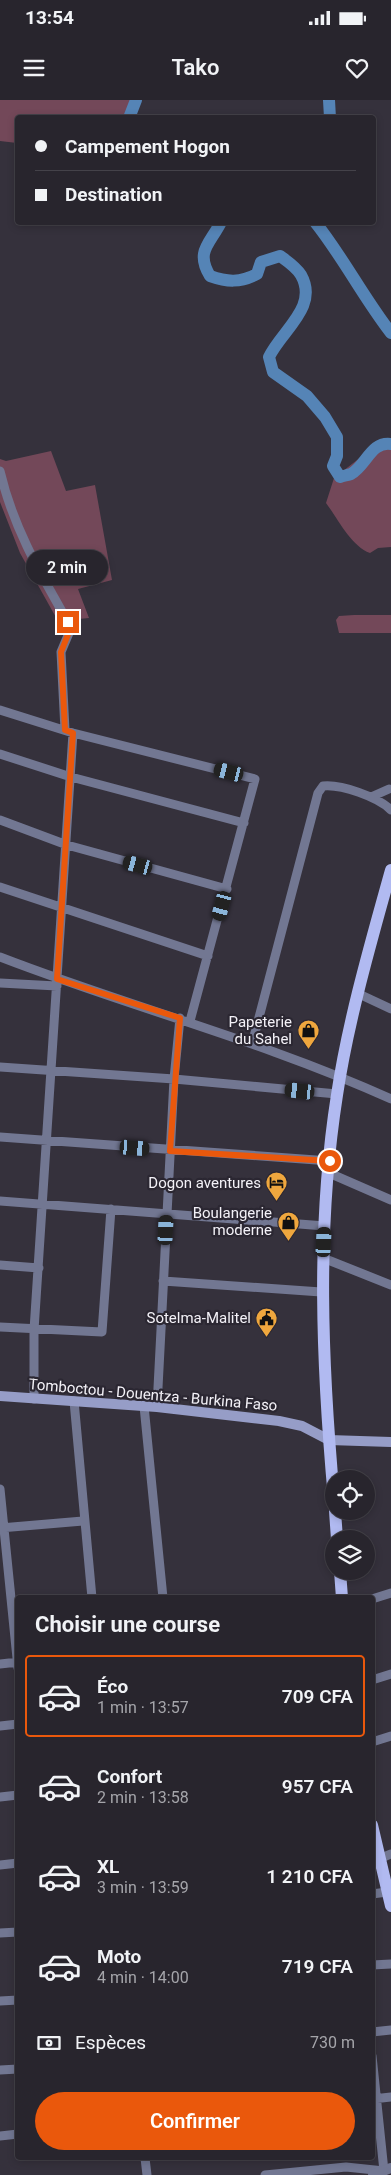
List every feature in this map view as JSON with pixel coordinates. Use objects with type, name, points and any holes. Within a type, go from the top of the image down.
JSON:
[{"type":"main road","points":[[332,1470],[321,1292],[329,1167],[337,1094],[359,994],[391,870]]},
{"type":"main road","name":"Tomboctou - Douentza - Burkina Faso","points":[[0,1396],[157,1407],[279,1421],[302,1426],[329,1440]]},
{"type":"main road","points":[[329,1440],[391,1442]]},
{"type":"main road","points":[[341,1580],[342,1595]]},
{"type":"main road","points":[[375,1832],[385,1857],[387,1892],[391,1906]]},
{"type":"street","points":[[0,471],[8,504],[30,553],[68,622],[69,632],[61,652],[69,732],[71,777],[34,1330],[34,1399]]},
{"type":"street","points":[[0,710],[69,732],[255,779],[190,1021]]},
{"type":"street","points":[[0,754],[71,777],[244,823]]},
{"type":"street","points":[[252,1044],[318,793],[322,786],[330,785],[371,797],[391,810]]},
{"type":"street","points":[[371,797],[389,789]]},
{"type":"street","points":[[0,820],[67,845],[227,889]]},
{"type":"street","points":[[0,888],[62,906],[208,956]]},
{"type":"street","points":[[0,957],[57,983],[190,1021],[341,1076],[391,1099]]},
{"type":"street","points":[[0,983],[57,983]]},
{"type":"street","points":[[359,994],[391,1008]]},
{"type":"street","points":[[157,1407],[166,1213],[174,1079],[180,1018]]},
{"type":"street","points":[[0,1067],[174,1079],[337,1094]]},
{"type":"street","points":[[0,1137],[329,1167],[391,1200]]},
{"type":"street","points":[[0,1201],[325,1226]]},
{"type":"street","points":[[0,1327],[102,1332],[111,1209]]},
{"type":"street","points":[[324,1258],[391,1285]]},
{"type":"street","points":[[0,1264],[39,1268]]},
{"type":"street","points":[[163,1281],[321,1292]]},
{"type":"street","points":[[74,1401],[92,1595]]},
{"type":"street","points":[[144,1406],[163,1595]]},
{"type":"street","points":[[0,1489],[2,1528],[15,1643]]},
{"type":"street","points":[[2,1528],[84,1521]]},
{"type":"street","points":[[375,1598],[391,1593]]},
{"type":"street","points":[[0,1596],[10,1595]]},
{"type":"street","points":[[0,1664],[15,1662]]},
{"type":"street","points":[[375,1679],[391,1674]]},
{"type":"street","points":[[0,1726],[15,1724]]},
{"type":"street","points":[[375,1741],[391,1736]]},
{"type":"street","points":[[0,1797],[15,1795]]},
{"type":"street","points":[[0,1865],[15,1863]]},
{"type":"street","points":[[375,1894],[387,1892]]},
{"type":"street","points":[[0,1934],[15,1932]]},
{"type":"street","points":[[375,1965],[391,1964]]},
{"type":"street","points":[[0,2001],[15,2000]]},
{"type":"street","points":[[375,2032],[391,2030]]},
{"type":"street","points":[[0,2070],[15,2068]]},
{"type":"street","points":[[387,2170],[375,2099],[391,2097]]},
{"type":"street","points":[[0,2136],[15,2134]]},
{"type":"street","points":[[145,2160],[147,2175]]},
{"type":"street","points":[[265,2175],[346,2167],[387,2170]]},
{"type":"street","points":[[373,2175],[387,2170]]},
{"type":"shaded area","points":[[0,100],[139,100],[134,115],[15,115],[15,143],[0,141]]},
{"type":"shaded area","points":[[384,439],[391,443],[391,547],[378,548],[370,553],[351,538],[326,503],[334,478]]},
{"type":"shaded area","points":[[51,451],[66,491],[95,485],[112,580],[78,589],[89,618],[58,621],[20,553],[0,502],[0,459],[6,461]]},
{"type":"shaded area","points":[[391,615],[391,633],[339,633],[336,620],[339,616]]},
{"type":"waterway","points":[[130,115],[136,100]]},
{"type":"waterway","points":[[329,100],[330,115]]},
{"type":"waterway","points":[[219,225],[204,254],[204,260],[210,276],[228,280],[245,279],[257,274],[261,262],[280,256],[301,275],[305,287],[305,298],[302,308],[269,357],[273,372],[307,396],[325,417],[337,437],[337,456],[333,466],[340,477],[351,474],[356,470],[378,446],[391,444]]},
{"type":"waterway","points":[[317,225],[391,333]]},
{"type":"place","name":"Papeterie du Sahel","points":[[308,1050]]},
{"type":"place","name":"Dogon aventures","points":[[277,1202]]},
{"type":"place","name":"Boulangerie moderne","points":[[288,1241]]},
{"type":"place","name":"Sotelma-Malitel","points":[[267,1337]]},
{"type":"route","points":[[68,622],[69,632],[61,652],[65,730],[73,733],[57,979],[180,1018],[170,1151],[330,1161]]}]
